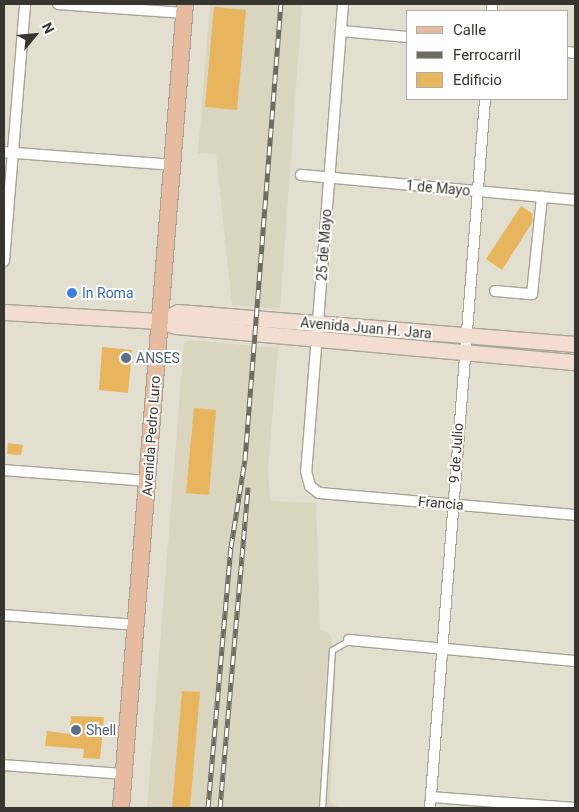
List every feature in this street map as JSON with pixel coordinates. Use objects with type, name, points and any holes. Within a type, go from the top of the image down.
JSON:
[{"type":"main road","name":"Avenida Pedro Luro","points":[[121,808],[184,9]]},
{"type":"main road","name":"Avenida Juan H. Jara","points":[[4,312],[159,320],[176,326],[575,362]]},
{"type":"main road","name":"Avenida Juan H. Jara","points":[[159,320],[178,312],[575,344]]},
{"type":"street","points":[[4,261],[8,152],[25,4]]},
{"type":"street","points":[[58,4],[184,9]]},
{"type":"street","name":"25 de Mayo","points":[[310,486],[306,471],[343,4]]},
{"type":"street","points":[[341,31],[406,37]]},
{"type":"street","name":"9 de Julio","points":[[430,808],[465,336],[485,100]]},
{"type":"street","points":[[8,152],[172,165]]},
{"type":"street","name":"1 de Mayo","points":[[301,175],[575,200]]},
{"type":"street","points":[[495,291],[532,294],[542,197]]},
{"type":"street","points":[[4,470],[148,481]]},
{"type":"street","name":"Francia","points":[[310,486],[319,493],[575,515]]},
{"type":"street","points":[[4,615],[136,625]]},
{"type":"street","points":[[350,640],[575,661]]},
{"type":"street","points":[[4,765],[124,774]]},
{"type":"street","points":[[431,797],[573,808]]},
{"type":"lane","points":[[322,808],[332,650],[350,640]]},
{"type":"shaded area","points":[[210,4],[302,4],[280,309],[232,305],[216,154],[198,153]]},
{"type":"shaded area","points":[[190,340],[278,348],[268,467],[270,501],[316,503],[320,629],[330,634],[336,657],[330,803],[341,808],[147,808],[184,343]]},
{"type":"building","points":[[214,7],[246,10],[237,110],[205,107]]},
{"type":"building","points":[[521,206],[533,214],[532,223],[502,270],[486,259]]},
{"type":"building","name":"ANSES","points":[[102,347],[132,350],[128,393],[99,390]]},
{"type":"building","points":[[194,408],[216,410],[209,495],[186,493]]},
{"type":"building","points":[[8,443],[23,445],[21,455],[7,454]]},
{"type":"building","points":[[182,691],[200,692],[190,808],[172,808]]},
{"type":"building","points":[[71,716],[104,717],[100,759],[83,758],[84,749],[45,746],[47,731],[69,734]]},
{"type":"railway","points":[[208,808],[231,547],[245,460],[281,4]]},
{"type":"railway","points":[[220,808],[248,487]]},
{"type":"place","name":"In Roma","points":[[72,293]]},
{"type":"place","name":"ANSES","points":[[126,358]]},
{"type":"place","name":"Shell","points":[[76,730]]}]
